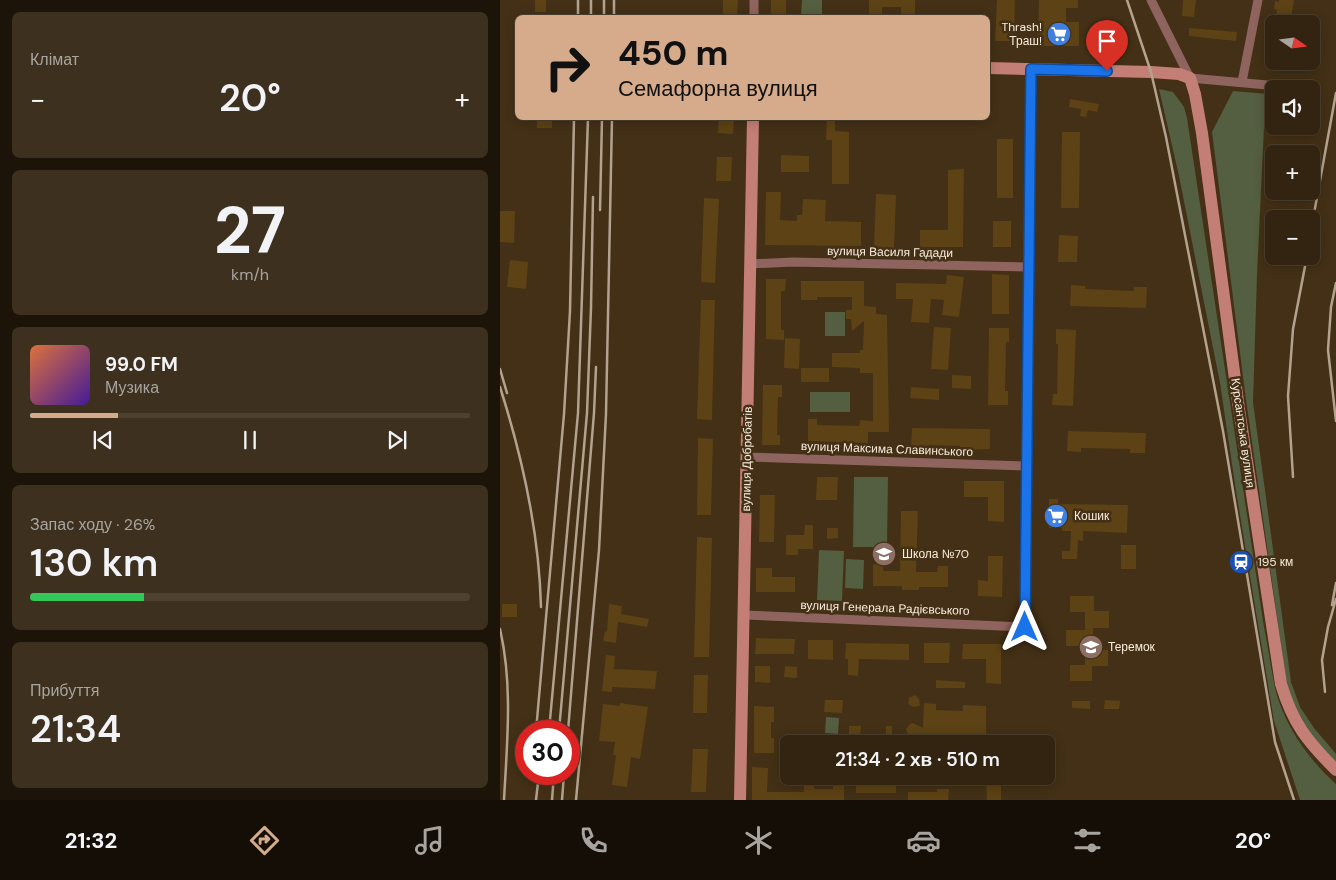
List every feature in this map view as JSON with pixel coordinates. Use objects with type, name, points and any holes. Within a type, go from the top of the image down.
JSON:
[{"type":"street","points":[[754,0],[754,15]]},
{"type":"street","points":[[1151,0],[1190,78]]},
{"type":"street","points":[[1242,82],[1258,0]]},
{"type":"street","points":[[990,68],[1151,72],[1179,74],[1190,78],[1265,85]]},
{"type":"street","points":[[1026,466],[1031,69]]},
{"type":"street","name":"Курсантська вулиця","points":[[1190,78],[1202,133],[1239,409],[1281,684],[1288,707],[1299,728],[1336,770]]},
{"type":"street","name":"вулиця Добробатів","points":[[740,800],[753,120]]},
{"type":"street","name":"вулиця Василя Гадади","points":[[750,264],[793,262],[1030,267]]},
{"type":"street","name":"вулиця Максима Славинського","points":[[746,457],[1026,466]]},
{"type":"street","name":"вулиця Генерала Радієвського","points":[[744,615],[1025,627],[1026,466]]},
{"type":"green space","points":[[802,0],[822,0],[822,15],[801,15]]},
{"type":"green space","points":[[1159,89],[1173,92],[1184,107],[1187,118],[1264,627],[1275,688],[1284,715],[1298,740],[1316,764],[1336,784],[1336,800],[1300,800],[1274,721],[1220,383],[1179,176]]},
{"type":"green space","points":[[1233,91],[1265,94],[1253,402],[1291,682],[1300,707],[1314,728],[1336,754],[1336,762],[1304,728],[1287,689],[1246,400],[1212,132]]},
{"type":"green space","points":[[825,312],[845,312],[845,336],[825,336]]},
{"type":"green space","points":[[810,392],[850,392],[850,412],[810,412]]},
{"type":"green space","points":[[854,477],[888,477],[887,547],[853,547]]},
{"type":"green space","points":[[819,550],[844,551],[842,601],[817,600]]},
{"type":"green space","points":[[846,559],[864,560],[863,589],[845,588]]},
{"type":"green space","points":[[826,717],[839,718],[838,734],[825,733]]},
{"type":"building","points":[[535,0],[546,0],[546,12],[535,12]]},
{"type":"building","points":[[723,0],[738,0],[737,15],[723,15]]},
{"type":"building","points":[[771,0],[786,0],[786,15],[771,15]]},
{"type":"building","points":[[869,0],[915,0],[915,15],[901,15],[901,7],[882,7],[882,15],[869,15]]},
{"type":"building","points":[[997,0],[1015,0],[1014,41],[995,41]]},
{"type":"building","name":"Thrash! Траш!","points":[[1039,0],[1078,0],[1078,8],[1066,8],[1066,22],[1079,22],[1079,46],[1038,46]]},
{"type":"building","points":[[1183,0],[1196,0],[1194,17],[1182,16]]},
{"type":"building","points":[[1279,0],[1294,0],[1292,15],[1276,15],[1277,10],[1274,9],[1275,1],[1279,2]]},
{"type":"building","points":[[1189,28],[1237,32],[1236,41],[1189,36]]},
{"type":"building","points":[[1070,99],[1099,104],[1097,112],[1088,110],[1086,117],[1080,116],[1081,109],[1069,107]]},
{"type":"building","points":[[719,120],[734,120],[733,134],[718,133]]},
{"type":"building","points":[[827,120],[835,120],[835,131],[849,132],[849,184],[832,184],[832,140],[826,140]]},
{"type":"building","points":[[537,121],[552,121],[552,128],[537,128]]},
{"type":"building","points":[[1062,132],[1080,132],[1079,208],[1061,208]]},
{"type":"building","points":[[997,139],[1013,139],[1013,198],[997,198]]},
{"type":"building","points":[[781,155],[809,156],[809,172],[781,172]]},
{"type":"building","points":[[717,157],[732,157],[731,181],[716,181]]},
{"type":"building","points":[[964,169],[963,247],[920,247],[920,230],[948,230],[948,170]]},
{"type":"building","points":[[766,192],[781,192],[780,220],[797,221],[797,215],[802,215],[803,199],[826,200],[825,221],[861,222],[861,246],[765,245]]},
{"type":"building","points":[[876,194],[896,195],[894,248],[874,247]]},
{"type":"building","points":[[704,198],[719,199],[715,283],[701,282]]},
{"type":"building","points":[[500,211],[515,211],[514,243],[500,242]]},
{"type":"building","points":[[993,221],[1011,221],[1011,247],[993,247]]},
{"type":"building","points":[[1059,235],[1078,236],[1077,262],[1058,262]]},
{"type":"building","points":[[510,260],[528,262],[526,289],[507,287]]},
{"type":"building","points":[[992,274],[1009,275],[1009,314],[992,314]]},
{"type":"building","points":[[947,275],[964,277],[959,317],[942,315],[944,300],[931,299],[929,323],[911,322],[913,299],[896,299],[896,283],[946,284]]},
{"type":"building","points":[[766,279],[786,279],[785,291],[781,291],[781,330],[784,330],[784,340],[766,339]]},
{"type":"building","points":[[801,281],[864,281],[864,306],[876,307],[876,314],[887,315],[889,432],[868,432],[868,443],[808,441],[808,419],[817,419],[817,425],[859,426],[860,420],[873,421],[873,373],[860,373],[860,368],[832,367],[832,353],[860,353],[860,350],[863,350],[864,321],[852,331],[851,319],[846,319],[846,310],[852,310],[852,297],[817,297],[817,300],[801,300]]},
{"type":"building","points":[[1071,285],[1085,286],[1085,289],[1134,291],[1134,287],[1147,287],[1146,308],[1070,306]]},
{"type":"building","points":[[701,300],[715,300],[712,420],[697,419]]},
{"type":"building","points":[[934,327],[951,328],[948,370],[931,369]]},
{"type":"building","points":[[989,328],[1009,328],[1009,342],[1006,342],[1005,391],[1008,391],[1008,405],[988,405]]},
{"type":"building","points":[[1056,329],[1076,330],[1073,406],[1052,405],[1053,394],[1057,394],[1058,344],[1056,344]]},
{"type":"building","points":[[785,338],[800,339],[799,369],[784,368]]},
{"type":"building","points":[[801,368],[829,368],[829,382],[801,382]]},
{"type":"building","points":[[952,375],[971,376],[971,389],[952,388]]},
{"type":"building","points":[[763,385],[782,385],[782,397],[778,397],[777,435],[780,435],[780,445],[762,445]]},
{"type":"building","points":[[911,387],[939,389],[939,400],[910,398]]},
{"type":"building","points":[[912,428],[990,429],[990,449],[960,450],[960,446],[929,445],[929,448],[911,448]]},
{"type":"building","points":[[1068,431],[1146,433],[1145,453],[1130,453],[1130,449],[1081,448],[1081,452],[1067,451]]},
{"type":"building","points":[[698,438],[713,439],[711,515],[697,515]]},
{"type":"building","points":[[817,477],[838,477],[837,500],[816,500]]},
{"type":"building","points":[[964,481],[1004,481],[1004,522],[988,521],[988,497],[964,497]]},
{"type":"building","points":[[760,495],[775,495],[774,542],[759,542]]},
{"type":"building","points":[[1049,499],[1058,499],[1058,504],[1128,505],[1127,533],[1083,531],[1083,541],[1078,540],[1077,559],[1062,559],[1062,551],[1070,551],[1071,531],[1062,531],[1062,528],[1049,528]]},
{"type":"building","points":[[901,511],[918,511],[916,572],[937,572],[938,566],[948,566],[948,587],[919,587],[919,590],[902,590],[902,586],[873,586],[873,564],[883,565],[883,571],[900,571]]},
{"type":"building","points":[[805,525],[813,525],[813,549],[798,549],[798,555],[786,555],[786,535],[804,535]]},
{"type":"building","points":[[827,528],[838,528],[838,538],[827,539]]},
{"type":"building","points":[[697,537],[712,538],[709,657],[694,657]]},
{"type":"building","points":[[1121,545],[1136,545],[1136,569],[1121,569]]},
{"type":"building","points":[[988,556],[1003,556],[1002,597],[978,596],[978,580],[988,581]]},
{"type":"building","points":[[756,568],[772,568],[772,577],[795,577],[795,592],[756,592]]},
{"type":"building","points":[[1070,596],[1094,596],[1094,611],[1109,611],[1109,628],[1093,628],[1093,650],[1108,650],[1108,666],[1092,666],[1092,681],[1070,681],[1070,665],[1085,665],[1085,646],[1066,646],[1066,630],[1085,630],[1085,612],[1070,612]]},
{"type":"building","points":[[502,604],[517,604],[517,617],[502,617]]},
{"type":"building","points":[[609,604],[622,606],[621,614],[649,619],[647,627],[618,622],[616,643],[603,641],[605,631],[607,632]]},
{"type":"building","points":[[756,638],[795,639],[794,654],[755,654]]},
{"type":"building","points":[[808,640],[833,640],[833,660],[808,659]]},
{"type":"building","points":[[846,643],[909,644],[909,660],[859,659],[858,676],[848,675],[848,659],[845,659]]},
{"type":"building","points":[[924,643],[950,643],[949,663],[924,663]]},
{"type":"building","points":[[963,644],[1001,644],[1001,684],[986,683],[986,659],[962,659]]},
{"type":"building","points":[[606,655],[615,656],[614,669],[657,671],[655,689],[612,687],[612,692],[602,691]]},
{"type":"building","points":[[755,666],[770,666],[770,683],[755,682]]},
{"type":"building","points":[[785,666],[797,667],[797,678],[784,677]]},
{"type":"building","points":[[694,675],[708,675],[707,713],[693,713]]},
{"type":"building","points":[[936,680],[965,682],[965,688],[936,688]]},
{"type":"building","points":[[915,695],[919,699],[920,706],[913,707],[908,704],[909,698]]},
{"type":"building","points":[[825,700],[843,700],[842,713],[824,712]]},
{"type":"building","points":[[1105,700],[1120,701],[1119,709],[1104,709]]},
{"type":"building","points":[[1072,701],[1090,701],[1090,709],[1072,708]]},
{"type":"building","points":[[620,703],[648,707],[640,759],[631,757],[627,787],[612,785],[616,755],[613,755],[615,742],[599,741],[603,704],[620,706]]},
{"type":"building","points":[[924,703],[936,704],[936,710],[963,711],[963,705],[986,706],[986,735],[910,735],[906,729],[913,723],[923,728]]},
{"type":"building","points":[[754,706],[774,707],[774,722],[771,722],[771,738],[774,738],[774,753],[754,753]]},
{"type":"building","points":[[849,726],[861,726],[860,735],[849,735]]},
{"type":"building","points":[[886,726],[892,726],[892,735],[886,735]]},
{"type":"building","points":[[693,749],[708,749],[706,792],[691,792]]},
{"type":"building","points":[[752,767],[768,768],[767,792],[804,792],[804,786],[814,786],[814,789],[833,789],[833,786],[844,786],[844,800],[752,800]]},
{"type":"building","points":[[856,785],[896,785],[896,793],[856,793]]},
{"type":"building","points":[[986,785],[1001,785],[1001,800],[987,800]]},
{"type":"building","points":[[937,789],[949,789],[948,800],[908,800],[908,792],[937,792]]},
{"type":"railway","points":[[578,0],[578,15]]},
{"type":"railway","points":[[591,0],[591,15]]},
{"type":"railway","points":[[604,0],[604,15]]},
{"type":"railway","points":[[614,0],[614,15]]},
{"type":"railway","points":[[1127,0],[1151,72],[1166,137],[1223,431],[1275,742],[1294,800]]},
{"type":"railway","points":[[1315,210],[1336,93]]},
{"type":"railway","points":[[537,720],[564,414],[570,311],[574,120]]},
{"type":"railway","points":[[550,720],[578,413],[588,120]]},
{"type":"railway","points":[[600,210],[602,120]]},
{"type":"railway","points":[[576,800],[599,550],[606,414],[612,120]]},
{"type":"railway","points":[[560,720],[587,413],[593,197]]},
{"type":"railway","points":[[1293,477],[1288,396],[1293,329],[1305,265]]},
{"type":"railway","points":[[1336,283],[1331,307],[1328,350],[1336,421]]},
{"type":"railway","points":[[569,720],[594,413],[596,367]]},
{"type":"railway","points":[[500,369],[507,393]]},
{"type":"railway","points":[[500,387],[523,468],[537,551],[541,607]]},
{"type":"railway","points":[[1332,605],[1336,583]]},
{"type":"railway","points":[[1325,692],[1322,660],[1328,627],[1336,599]]},
{"type":"railway","points":[[500,629],[507,671],[508,693],[504,800]]},
{"type":"railway","points":[[536,800],[538,785]]},
{"type":"railway","points":[[552,800],[553,785]]},
{"type":"railway","points":[[562,800],[563,785]]},
{"type":"place","name":"Thrash! Траш!","points":[[1059,34]]},
{"type":"place","name":"Кошик","points":[[1056,516]]},
{"type":"place","name":"Школа №70","points":[[884,554]]},
{"type":"place","name":"195 км","points":[[1241,562]]},
{"type":"place","name":"Теремок","points":[[1091,647]]},
{"type":"route","points":[[1025,627],[1031,69],[1107,71]]}]
